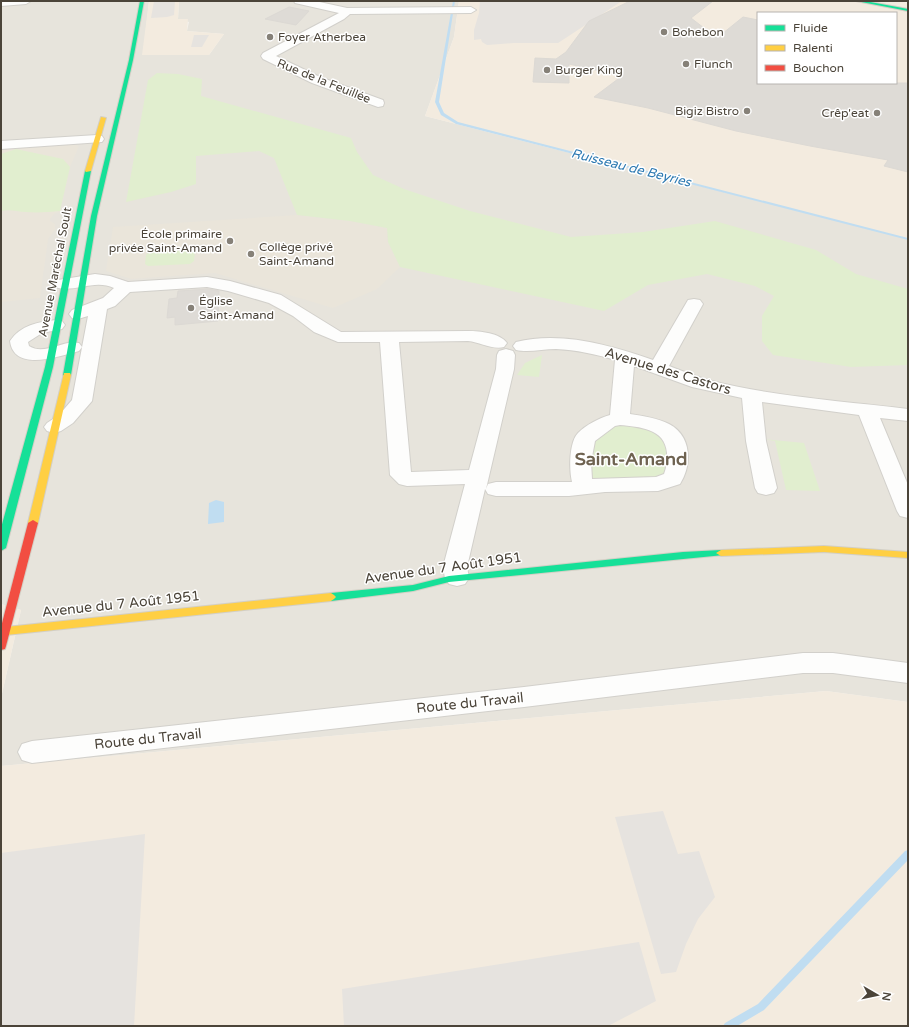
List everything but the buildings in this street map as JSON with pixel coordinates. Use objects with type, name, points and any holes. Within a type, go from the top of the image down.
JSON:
[{"type":"main road","points":[[1,646],[32,530],[73,347],[94,216],[131,60],[142,1]]},
{"type":"main road","points":[[858,1],[908,10]]},
{"type":"main road","points":[[885,1],[908,5]]},
{"type":"main road","name":"Avenue Maréchal Soult","points":[[1,548],[10,507],[33,432],[51,353],[92,153],[105,111]]},
{"type":"main road","name":"Avenue du 7 Août 1951","points":[[6,631],[413,588],[458,578],[683,555],[794,549],[824,549],[908,555]]},
{"type":"street","points":[[1,3],[26,1]]},
{"type":"street","points":[[299,1],[347,11],[471,10]]},
{"type":"street","name":"Rue de la Feuillée","points":[[347,11],[340,17],[267,56],[316,80],[378,103]]},
{"type":"street","points":[[1,144],[97,139]]},
{"type":"street","points":[[64,284],[83,280],[112,281],[125,288],[110,302],[78,314]]},
{"type":"street","name":"Avenue des Castors","points":[[125,288],[202,282],[230,286],[285,304],[330,334],[344,338],[389,336],[481,337],[509,348],[547,344],[583,347],[625,357],[693,382],[751,395],[908,415]]},
{"type":"street","points":[[658,368],[694,304]]},
{"type":"street","points":[[54,427],[66,419],[82,401],[99,306]]},
{"type":"street","points":[[10,340],[22,337],[33,330],[56,325]]},
{"type":"street","points":[[389,336],[401,475],[407,479],[478,477]]},
{"type":"street","points":[[10,340],[20,349],[30,354],[51,353],[73,347]]},
{"type":"street","points":[[458,578],[455,566],[509,348]]},
{"type":"street","points":[[620,419],[625,357]]},
{"type":"street","points":[[751,395],[756,441],[766,488]]},
{"type":"street","points":[[868,410],[870,419],[899,468],[908,511]]},
{"type":"street","points":[[496,488],[569,489],[584,486],[658,484],[672,479],[679,466],[676,440],[670,432],[660,427],[620,419],[608,422],[585,438],[580,456],[579,472],[584,486]]},
{"type":"street","name":"Route du Travail","points":[[32,752],[524,697],[803,663],[833,663],[908,673]]},
{"type":"shaded area","points":[[1,1],[149,1],[143,55],[209,55],[224,34],[187,31],[189,22],[178,19],[179,1],[459,1],[454,37],[425,116],[908,239],[908,702],[826,691],[1,766],[1,698],[21,610],[1,604]]},
{"type":"shaded area","points":[[149,1],[179,1],[178,19],[188,19],[187,31],[224,34],[209,55],[142,55]]},
{"type":"shaded area","points":[[154,1],[175,1],[174,15],[151,18]]},
{"type":"shaded area","points":[[459,1],[894,1],[908,3],[908,239],[425,116],[454,37]]},
{"type":"shaded area","points":[[480,1],[622,1],[558,43],[513,43],[487,45],[482,42],[481,39],[474,40],[474,30],[479,13]]},
{"type":"shaded area","points":[[194,35],[209,35],[202,47],[191,47]]},
{"type":"shaded area","points":[[73,144],[79,146],[70,167],[60,212],[55,213],[50,219],[50,221],[55,224],[55,229],[48,239],[40,298],[1,302],[1,149]]},
{"type":"shaded area","name":"Collège privé Saint-Amand","points":[[297,215],[350,221],[387,228],[388,242],[400,267],[377,289],[333,308],[215,273],[131,279],[106,271],[113,227]]},
{"type":"shaded area","points":[[1,604],[21,610],[1,698]]},
{"type":"shaded area","points":[[826,691],[908,702],[908,1026],[1,1026],[1,766]]},
{"type":"shaded area","points":[[663,811],[678,854],[699,851],[715,897],[698,919],[686,944],[676,972],[661,974],[615,817]]},
{"type":"shaded area","points":[[145,834],[134,1026],[1,1026],[1,853]]},
{"type":"shaded area","points":[[639,942],[656,1001],[608,1026],[344,1026],[342,989]]},
{"type":"green space","points":[[157,73],[178,74],[202,79],[201,96],[351,138],[357,152],[373,175],[404,189],[470,211],[571,237],[643,232],[715,221],[816,250],[856,274],[908,289],[908,365],[851,367],[773,355],[762,341],[762,316],[774,296],[755,286],[707,274],[648,285],[604,311],[400,267],[388,242],[387,228],[350,221],[297,215],[274,158],[259,151],[196,156],[196,184],[171,192],[126,202],[148,80]]},
{"type":"green space","points":[[16,149],[63,159],[70,167],[60,211],[1,211],[1,154]]},
{"type":"green space","points":[[192,250],[195,252],[194,261],[190,264],[148,266],[145,264],[146,255],[149,252]]},
{"type":"green space","points":[[542,355],[539,377],[517,375],[525,363]]},
{"type":"green space","points":[[620,422],[665,432],[671,472],[650,479],[593,478],[587,475],[589,440]]},
{"type":"green space","points":[[763,439],[804,443],[820,491],[786,490],[775,441]]},
{"type":"water","points":[[216,500],[224,502],[224,522],[208,524],[209,503]]},
{"type":"waterway","name":"Ruisseau de Beyries","points":[[454,1],[437,102],[442,114],[457,123],[908,239]]},
{"type":"waterway","points":[[728,1026],[761,1007],[908,854]]},
{"type":"traffic: fast","points":[[67,375],[94,216],[131,60],[142,1]]},
{"type":"traffic: fast","points":[[858,1],[908,10]]},
{"type":"traffic: fast","points":[[1,548],[49,367],[88,171]]},
{"type":"traffic: fast","points":[[331,597],[413,588],[449,579],[683,555],[721,553]]},
{"type":"traffic: slow","points":[[88,171],[103,118]]},
{"type":"traffic: slow","points":[[33,523],[67,375]]},
{"type":"traffic: slow","points":[[721,553],[824,549],[908,555]]},
{"type":"traffic: slow","points":[[6,631],[331,597]]},
{"type":"traffic: jam","points":[[1,646],[33,523]]},
{"type":"place","name":"Bohebon","points":[[664,32]]},
{"type":"place","name":"Foyer Atherbea","points":[[270,37]]},
{"type":"place","name":"Flunch","points":[[686,64]]},
{"type":"place","name":"Burger King","points":[[547,70]]},
{"type":"place","name":"Bigiz Bistro","points":[[747,111]]},
{"type":"place","name":"Crêp'eat","points":[[877,113]]},
{"type":"place","name":"École primaire privée Saint-Amand","points":[[230,241]]},
{"type":"place","name":"Collège privé Saint-Amand","points":[[251,254]]},
{"type":"place","name":"Église Saint-Amand","points":[[191,308]]},
{"type":"district","name":"Saint-Amand","points":[[631,459]]}]
